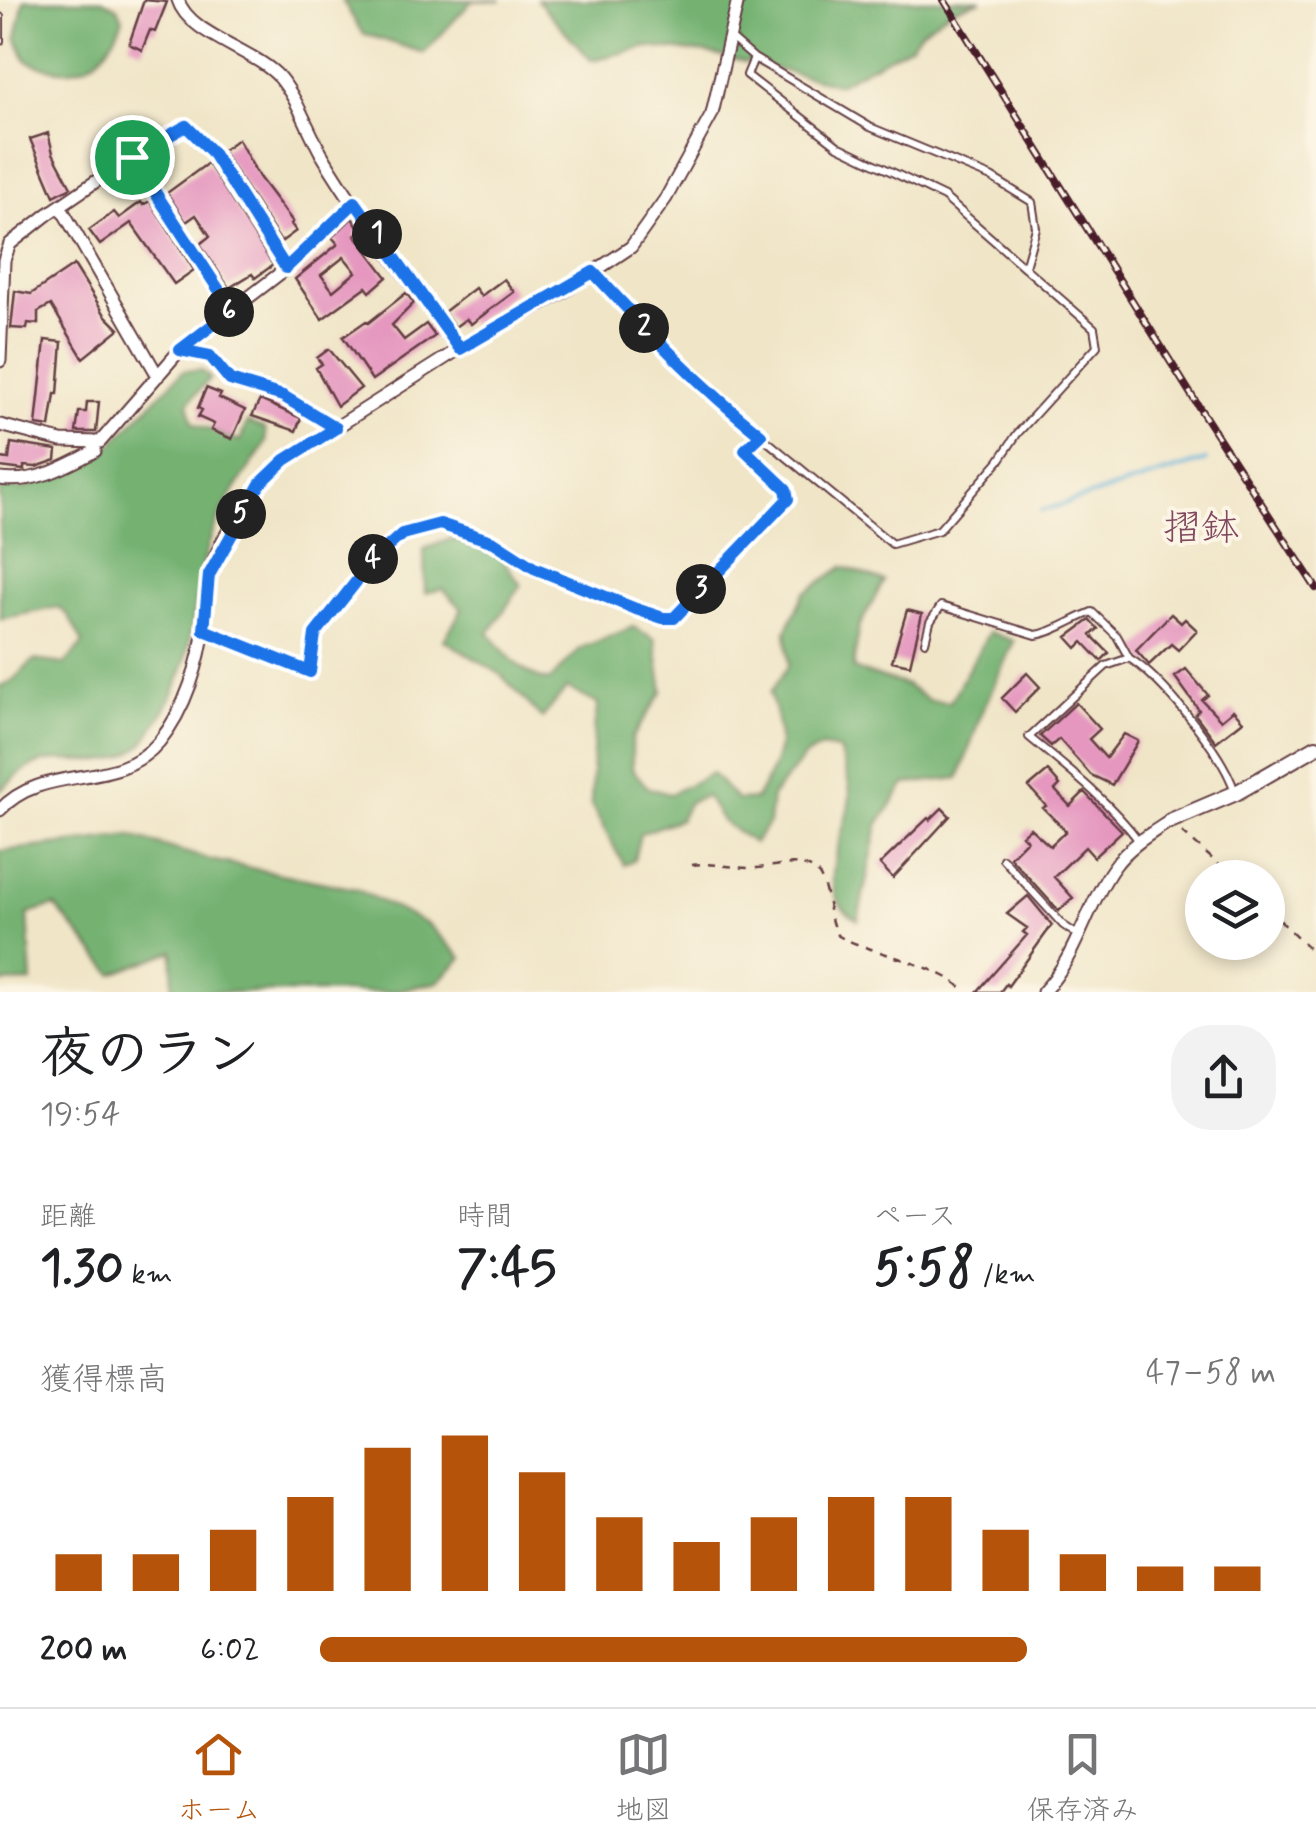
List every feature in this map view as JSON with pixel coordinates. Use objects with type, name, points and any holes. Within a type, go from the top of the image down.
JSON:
[{"type":"street","points":[[178,0],[183,14],[198,26],[262,62],[281,80],[321,153],[460,349]]},
{"type":"street","points":[[0,810],[28,787],[119,768],[141,757],[158,742],[198,667],[209,575],[260,484],[285,460],[460,349],[632,247],[685,166],[712,114],[738,0]]},
{"type":"street","points":[[0,361],[4,260],[10,244],[132,157],[186,126],[212,152],[286,268]]},
{"type":"street","points":[[132,157],[232,310]]},
{"type":"street","points":[[0,424],[62,441],[100,442],[180,350],[286,268],[355,202]]},
{"type":"street","points":[[60,206],[158,376]]},
{"type":"street","points":[[180,350],[210,356],[230,380],[283,396],[336,428]]},
{"type":"street","points":[[0,479],[18,482],[40,477],[95,451],[93,442]]},
{"type":"street","points":[[1043,992],[1079,936],[1115,865],[1139,842],[1170,821],[1236,794],[1316,747]]},
{"type":"lane","points":[[0,16],[0,41]]},
{"type":"lane","points":[[730,37],[754,58],[870,127],[992,177],[1032,202],[1036,228],[1025,268]]},
{"type":"lane","points":[[593,272],[665,351],[715,398],[892,544],[939,530],[1096,346],[1094,328],[944,197],[838,146],[747,74],[754,58]]},
{"type":"lane","points":[[204,630],[310,672],[315,634],[374,559],[402,534],[440,524],[494,542],[534,568],[636,609],[674,618],[788,499],[786,489],[745,450],[761,435]]},
{"type":"lane","points":[[925,642],[930,622],[941,606],[1036,634],[1050,633],[1069,620],[1092,612],[1117,636],[1128,658],[1166,690],[1230,773],[1236,794]]},
{"type":"lane","points":[[1128,658],[1106,666],[1029,737],[1105,801],[1139,842]]},
{"type":"lane","points":[[1002,859],[1063,925],[1079,936]]},
{"type":"path","points":[[1170,821],[1214,860]]},
{"type":"path","points":[[692,865],[716,862],[754,868],[787,863],[812,868],[822,877],[830,921],[837,935],[929,970],[961,985],[964,992]]},
{"type":"path","points":[[1285,925],[1316,954]]},
{"type":"green space","points":[[24,0],[102,0],[117,7],[123,19],[97,59],[73,70],[43,67],[26,60],[16,37]]},
{"type":"green space","points":[[342,0],[502,0],[472,1],[424,53],[362,33]]},
{"type":"green space","points":[[537,0],[982,0],[953,9],[921,31],[911,45],[838,84],[707,53],[648,47],[591,60]]},
{"type":"green space","points":[[201,370],[210,378],[188,403],[193,423],[240,441],[247,422],[265,429],[266,442],[215,527],[200,577],[188,650],[171,698],[144,742],[125,755],[112,760],[43,762],[22,772],[0,791],[0,686],[12,681],[34,660],[65,664],[83,643],[68,615],[58,607],[0,619],[0,486],[23,489],[101,455],[183,371]]},
{"type":"green space","points":[[453,538],[501,557],[521,585],[489,633],[508,656],[531,674],[549,681],[581,648],[633,627],[655,639],[663,691],[632,738],[632,769],[648,788],[670,794],[712,773],[737,800],[756,799],[778,748],[778,725],[770,693],[789,665],[786,631],[804,593],[843,567],[884,581],[859,627],[853,669],[906,685],[928,700],[950,702],[989,632],[1014,641],[981,714],[959,778],[905,784],[878,825],[858,920],[843,909],[833,880],[850,797],[839,750],[822,747],[804,757],[772,796],[769,823],[754,843],[723,822],[706,796],[689,802],[680,819],[640,834],[634,860],[624,865],[591,805],[598,704],[567,688],[542,718],[500,674],[444,640],[462,609],[443,589],[425,593],[424,549]]},
{"type":"green space","points":[[131,836],[211,860],[356,889],[429,925],[462,958],[438,982],[389,992],[172,992],[173,951],[113,974],[55,906],[28,914],[32,982],[0,983],[0,851]]},
{"type":"building","points":[[144,0],[167,2],[155,32],[150,30],[142,50],[129,44]]},
{"type":"building","points":[[48,133],[53,153],[71,187],[54,196],[30,139]]},
{"type":"building","points":[[238,139],[259,177],[293,222],[296,231],[281,242],[222,151]]},
{"type":"building","points":[[208,163],[273,265],[255,278],[252,274],[229,288],[200,244],[210,236],[196,215],[186,222],[167,193]]},
{"type":"building","points":[[150,201],[194,270],[174,284],[131,223],[100,245],[89,230],[114,212],[119,218],[141,202],[143,205]]},
{"type":"building","points":[[352,218],[360,230],[355,235],[387,277],[370,292],[366,287],[322,319],[295,279],[338,244],[332,237]],"holes":[[[344,257],[356,272],[333,291],[321,275]]]},
{"type":"building","points":[[74,265],[105,315],[119,329],[83,358],[51,305],[38,312],[38,324],[28,323],[27,329],[11,328],[15,291],[31,294]]},
{"type":"building","points":[[504,279],[514,292],[471,324],[466,319],[455,327],[444,312],[475,288],[481,296]]},
{"type":"building","points":[[406,293],[414,303],[392,325],[404,340],[426,324],[435,336],[372,380],[343,337]]},
{"type":"building","points":[[45,340],[62,342],[58,394],[50,427],[36,425]]},
{"type":"building","points":[[329,349],[361,388],[337,406],[316,368],[322,364],[317,358]]},
{"type":"building","points":[[206,388],[245,410],[232,439],[211,430],[214,424],[198,417]]},
{"type":"building","points":[[260,400],[301,418],[296,431],[252,416]]},
{"type":"building","points":[[87,402],[99,402],[96,432],[76,432],[79,412],[86,412]]},
{"type":"building","points":[[11,443],[57,450],[56,460],[36,467],[24,466],[24,470],[0,467],[0,458],[9,459]]},
{"type":"building","points":[[907,610],[922,614],[910,665],[892,661]]},
{"type":"building","points":[[1171,614],[1181,623],[1185,619],[1197,630],[1178,650],[1171,644],[1149,665],[1136,650]]},
{"type":"building","points":[[1090,620],[1098,629],[1091,635],[1109,653],[1101,661],[1083,642],[1077,648],[1067,637]]},
{"type":"building","points":[[1186,669],[1208,695],[1202,700],[1221,720],[1233,710],[1243,721],[1216,742],[1175,677]]},
{"type":"building","points":[[1027,673],[1040,687],[1015,712],[1002,698]]},
{"type":"building","points":[[1076,703],[1100,729],[1089,739],[1106,758],[1124,734],[1138,741],[1112,785],[1091,775],[1059,739],[1051,746],[1040,736]]},
{"type":"building","points":[[1048,771],[1060,785],[1055,790],[1070,806],[1084,792],[1122,831],[1094,857],[1085,847],[1054,877],[1073,898],[1059,911],[1010,857],[1027,840],[1022,835],[1030,828],[1050,846],[1066,831],[1029,787]]},
{"type":"building","points":[[942,808],[950,816],[893,878],[880,864]]},
{"type":"building","points":[[1028,896],[1052,925],[1008,986],[1000,992],[977,992],[1027,935],[1023,932],[1027,928],[1007,914]]},
{"type":"waterway","points":[[1041,511],[1206,460]]},
{"type":"railway","points":[[944,0],[1316,588]]},
{"type":"district","name":"摺鉢","points":[[1201,529]]},
{"type":"route","points":[[186,126],[212,152],[286,268],[355,202],[460,349],[593,272],[665,351],[761,435],[745,450],[786,489],[788,499],[674,618],[636,609],[534,568],[494,542],[440,524],[402,534],[342,595],[315,634],[310,672],[204,630],[209,575],[220,549],[260,484],[285,460],[336,428],[283,396],[230,380],[210,356],[180,350],[232,310],[132,157],[186,126]]}]
